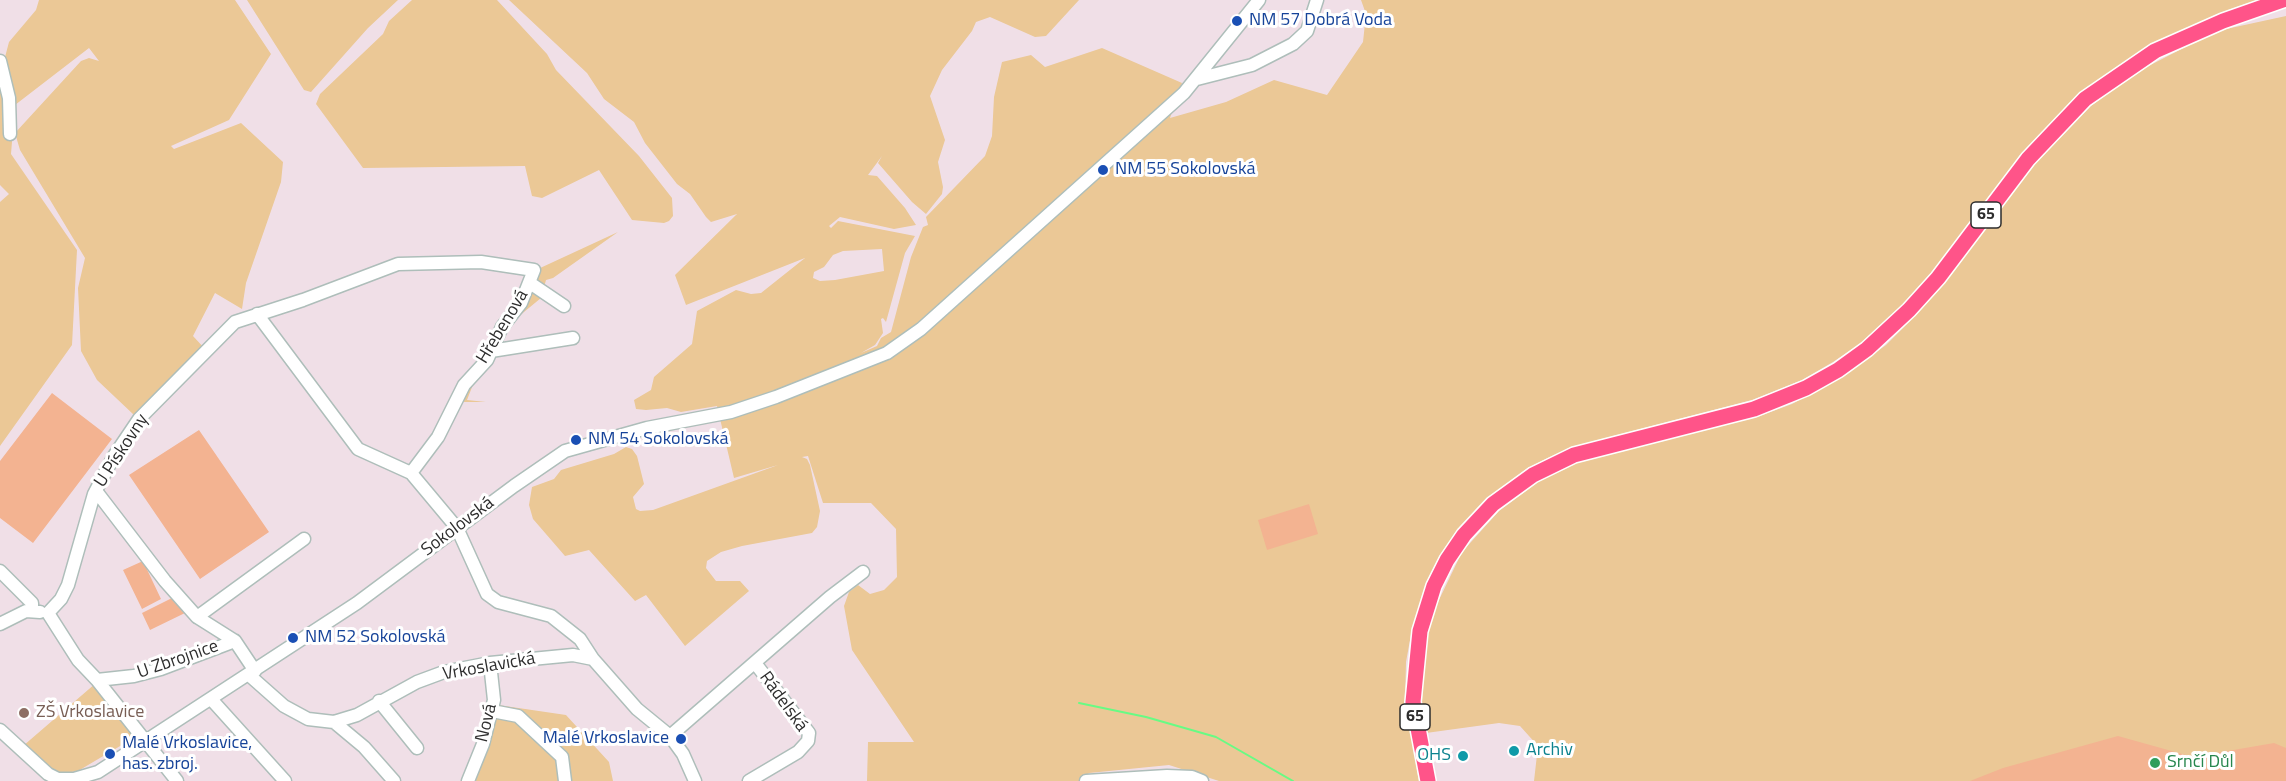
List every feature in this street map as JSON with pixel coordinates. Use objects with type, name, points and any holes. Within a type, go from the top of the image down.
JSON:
[{"type":"main road","name":"65","points":[[1428,781],[1413,702],[1416,651],[1428,601],[1447,560],[1473,524],[1504,495],[1533,475],[1574,455],[1754,409],[1806,388],[1838,370],[1873,344],[1909,310],[1949,263],[2028,159],[2085,99],[2155,51],[2223,21],[2283,0]]},
{"type":"street","name":"Sokolovská","points":[[66,780],[84,778],[98,772],[252,673],[357,603],[565,451],[647,428],[731,412],[776,398],[887,352],[930,321],[1197,79],[1259,0]]},
{"type":"street","points":[[1197,79],[1252,65],[1293,44],[1307,31],[1317,0]]},
{"type":"street","points":[[0,61],[9,98],[10,134]]},
{"type":"street","name":"U Pískovny","points":[[48,613],[61,599],[69,585],[96,491],[114,456],[139,419],[235,322],[303,300],[398,264],[481,262],[534,270]]},
{"type":"street","name":"Hřebenová","points":[[411,473],[438,437],[464,385],[487,360],[502,327],[521,303],[534,270]]},
{"type":"street","points":[[530,283],[564,306]]},
{"type":"street","points":[[257,314],[358,449],[411,473],[457,528],[487,594],[498,602],[551,616],[580,639],[593,659],[637,709],[670,736],[683,754],[695,781]]},
{"type":"street","points":[[491,351],[573,338]]},
{"type":"street","points":[[96,491],[165,581],[197,617],[235,641]]},
{"type":"street","points":[[197,617],[304,539]]},
{"type":"street","points":[[0,571],[32,603],[32,611]]},
{"type":"street","name":"Rádelská","points":[[670,736],[830,597],[863,572]]},
{"type":"street","points":[[0,624],[26,611],[48,613],[78,660],[97,680],[177,781]]},
{"type":"street","name":"U Zbrojnice","points":[[97,680],[134,676],[161,669],[235,641],[252,673]]},
{"type":"street","name":"Vrkoslavická","points":[[252,673],[284,706],[308,719],[334,722],[357,715],[379,701],[444,672],[490,663],[573,655],[593,659]]},
{"type":"street","name":"Nová","points":[[468,781],[483,744],[492,711],[494,700],[490,663]]},
{"type":"street","name":"Rádelská","points":[[749,781],[798,752],[808,741],[808,733],[755,663]]},
{"type":"street","points":[[211,699],[285,781]]},
{"type":"street","points":[[379,701],[417,748]]},
{"type":"street","points":[[492,711],[518,716],[562,757],[565,781]]},
{"type":"street","points":[[334,722],[364,747],[394,781]]},
{"type":"street","points":[[0,730],[48,774],[66,780]]},
{"type":"street","points":[[1086,781],[1167,776],[1192,777],[1202,781]]},
{"type":"shaded area","points":[[39,0],[235,0],[271,54],[229,120],[171,146],[174,149],[241,123],[283,162],[281,182],[246,283],[242,309],[215,293],[193,336],[206,350],[134,415],[97,380],[81,351],[78,288],[85,258],[20,150],[15,133],[81,61],[89,58],[99,61],[89,48],[15,105],[11,154],[77,250],[72,345],[0,446],[0,202],[9,194],[0,185],[0,76],[9,42],[36,10]]},
{"type":"shaded area","points":[[247,0],[398,0],[368,28],[311,92],[304,90]]},
{"type":"shaded area","points":[[412,0],[497,0],[547,54],[556,70],[639,156],[672,198],[673,216],[669,221],[664,223],[632,220],[599,170],[542,198],[532,196],[525,166],[363,168],[316,104],[320,94],[383,34],[389,21]]},
{"type":"shaded area","points":[[509,0],[1079,0],[1046,36],[1035,37],[990,17],[976,22],[972,31],[942,70],[930,96],[945,140],[938,162],[943,187],[942,194],[926,214],[912,202],[878,163],[882,156],[868,175],[877,176],[905,208],[916,225],[894,229],[840,217],[829,226],[831,228],[838,221],[915,236],[905,253],[886,322],[883,318],[881,319],[883,333],[875,345],[861,353],[877,346],[881,338],[891,332],[911,257],[923,227],[928,225],[926,217],[985,156],[992,136],[994,97],[1002,62],[1031,55],[1045,67],[1102,48],[1182,83],[1170,118],[1226,102],[1274,80],[1327,95],[1363,42],[1366,14],[1361,0],[2257,0],[2220,13],[2151,44],[2079,93],[2021,154],[1931,273],[1903,305],[1861,343],[1833,362],[1802,380],[1752,400],[1571,447],[1529,467],[1487,498],[1457,530],[1440,555],[1426,583],[1412,629],[1406,662],[1405,703],[1419,781],[1219,781],[1169,765],[1089,773],[1082,781],[867,781],[868,742],[914,742],[852,650],[844,606],[849,592],[858,585],[870,594],[884,590],[897,577],[896,529],[871,503],[823,503],[808,456],[802,457],[807,459],[810,465],[820,511],[817,527],[812,533],[721,552],[707,561],[706,568],[716,581],[740,581],[749,591],[685,646],[646,595],[635,601],[589,550],[565,556],[533,519],[529,505],[532,487],[554,479],[561,470],[614,454],[626,447],[632,449],[637,456],[644,484],[633,497],[636,509],[640,511],[653,510],[778,465],[734,478],[717,406],[681,412],[667,408],[646,410],[636,409],[634,400],[651,390],[654,377],[692,344],[697,311],[736,290],[751,294],[761,293],[805,258],[686,305],[675,275],[737,214],[711,222],[690,194],[677,184],[645,143],[634,122],[604,99],[587,73]],"holes":[[[882,249],[884,271],[835,280],[820,281],[813,278],[814,272],[824,267],[833,255],[843,251]]]},
{"type":"shaded area","points":[[2286,16],[2286,781],[1534,781],[1538,746],[1520,726],[1499,723],[1426,733],[1422,702],[1423,675],[1428,633],[1437,604],[1462,552],[1499,511],[1538,482],[1577,463],[1757,417],[1792,404],[1842,377],[1886,345],[1915,316],[1944,283],[2035,164],[2091,106],[2135,73],[2195,42],[2226,29]]},
{"type":"shaded area","points":[[618,232],[553,278],[546,280],[541,298],[507,326],[474,382],[467,400],[486,402],[460,402],[538,269]]},
{"type":"shaded area","points":[[52,393],[112,439],[33,543],[0,518],[0,461]]},
{"type":"shaded area","points":[[199,430],[269,532],[200,579],[129,475]]},
{"type":"shaded area","points":[[1309,504],[1318,534],[1267,550],[1258,520]]},
{"type":"shaded area","points":[[143,561],[161,599],[142,609],[123,570]]},
{"type":"shaded area","points":[[176,596],[185,613],[150,630],[142,613]]},
{"type":"shaded area","points":[[96,683],[137,736],[78,771],[58,774],[23,746]]},
{"type":"shaded area","points":[[498,705],[566,715],[609,762],[613,781],[474,781]]},
{"type":"shaded area","name":"Srnčí Důl","points":[[2118,736],[2193,757],[2274,743],[2286,748],[2286,781],[1970,781],[2003,768]]},
{"type":"waterway","points":[[1079,703],[1146,717],[1216,737],[1293,781]]},
{"type":"place","name":"NM 57 Dobrá Voda","points":[[1237,21]]},
{"type":"place","name":"NM 55 Sokolovská","points":[[1103,170]]},
{"type":"place","name":"NM 54 Sokolovská","points":[[576,440]]},
{"type":"place","name":"NM 52 Sokolovská","points":[[293,638]]},
{"type":"place","name":"ZŠ Vrkoslavice","points":[[24,713]]},
{"type":"place","name":"Malé Vrkoslavice","points":[[681,739]]},
{"type":"place","name":"Archiv","points":[[1514,751]]},
{"type":"place","name":"Malé Vrkoslavice, has. zbroj.","points":[[110,754]]},
{"type":"place","name":"OHS","points":[[1463,756]]},
{"type":"place","name":"Srnčí Důl","points":[[2155,763]]}]
